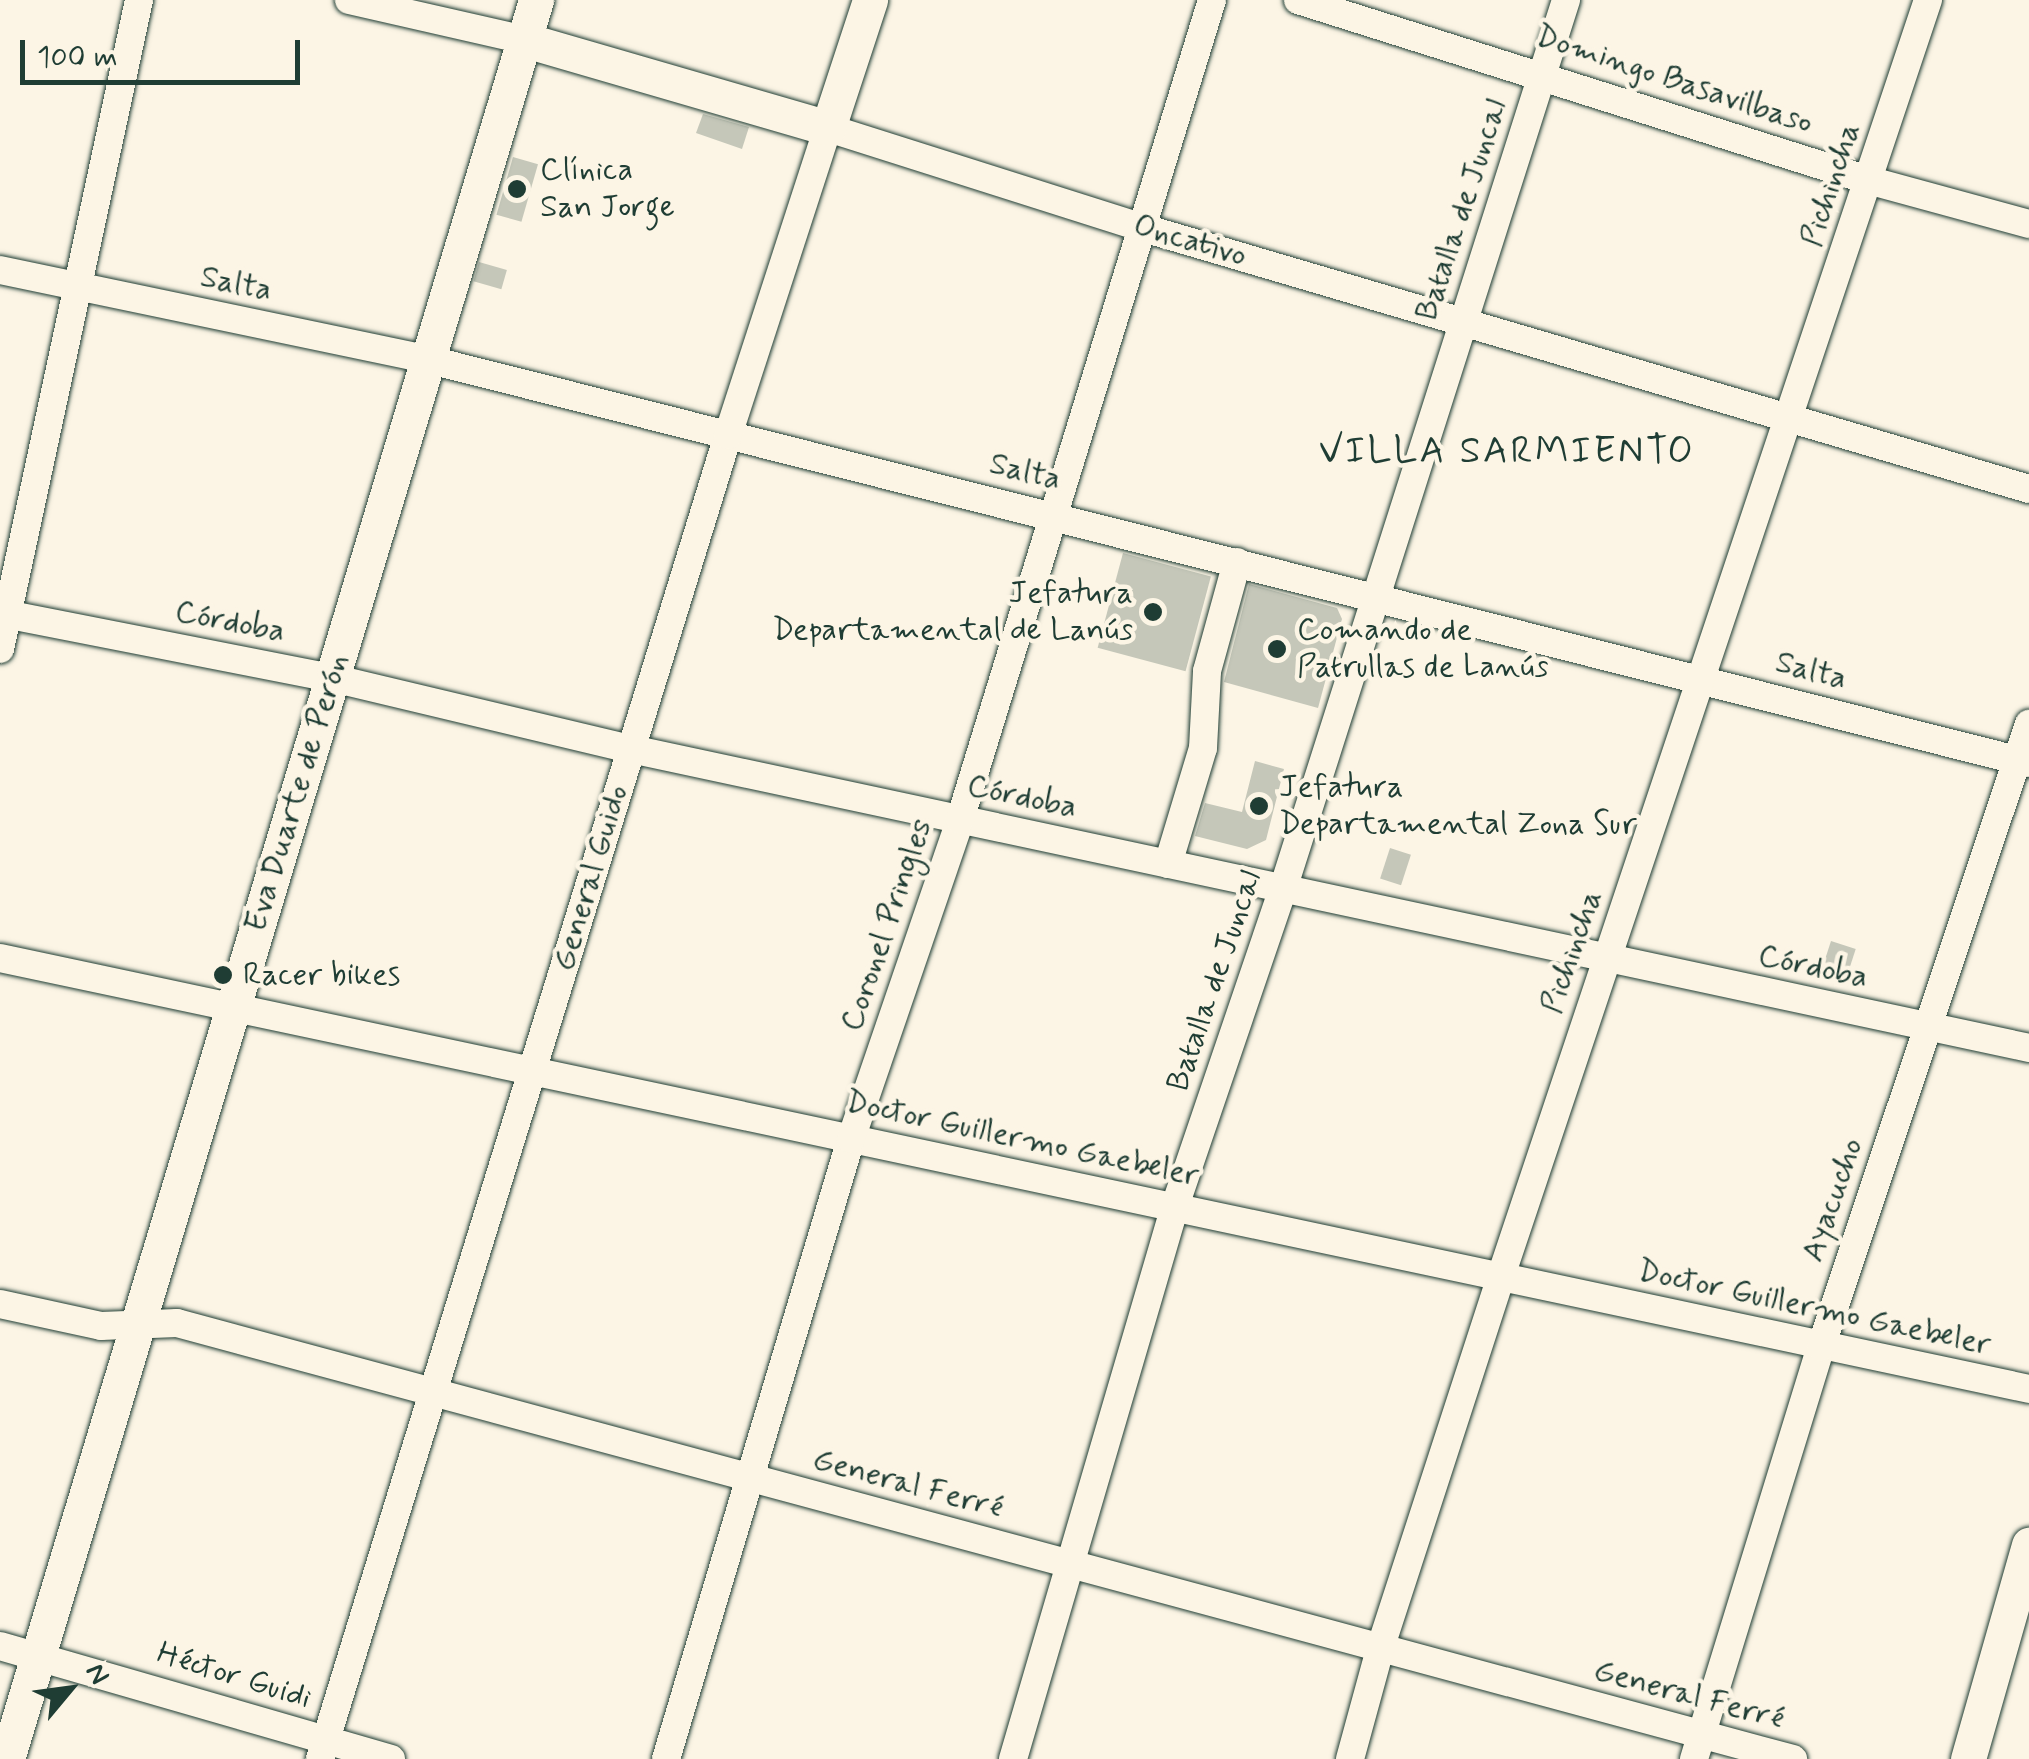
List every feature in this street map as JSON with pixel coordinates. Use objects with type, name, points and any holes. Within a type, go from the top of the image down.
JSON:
[{"type":"main road","name":"Eva Duarte de Perón","points":[[7,1759],[536,0]]},
{"type":"main road","name":"General Guido","points":[[828,128],[870,0]]},
{"type":"main road","name":"Oncativo","points":[[525,40],[828,128]]},
{"type":"main road","points":[[1968,1759],[2029,1544]]},
{"type":"main road","points":[[1988,1759],[2029,1616]]},
{"type":"street","points":[[0,650],[4,613],[139,0]]},
{"type":"street","name":"Oncativo","points":[[349,0],[525,40]]},
{"type":"street","name":"Coronel Pringles","points":[[666,1759],[851,1139],[960,820],[1212,0]]},
{"type":"street","name":"Domingo Basavilbaso","points":[[1298,0],[1543,74],[1871,181],[2029,224]]},
{"type":"street","name":"Batalla de Juncal","points":[[1013,1759],[1175,1206],[1283,889],[1566,0]]},
{"type":"street","name":"Pichincha","points":[[1350,1759],[1380,1648],[1500,1279],[1871,181],[1928,0]]},
{"type":"street","name":"Oncativo","points":[[828,128],[1140,226],[1462,318],[2029,490]]},
{"type":"street","name":"General Guido","points":[[322,1749],[728,435],[828,128]]},
{"type":"street","name":"Salta","points":[[0,270],[430,360],[2023,762]]},
{"type":"street","points":[[1168,864],[1203,748],[1207,671],[1236,562]]},
{"type":"street","name":"Córdoba","points":[[4,613],[332,678],[631,748],[1606,961],[2029,1048]]},
{"type":"street","name":"Ayacucho","points":[[1698,1747],[1821,1346],[2023,762],[2029,724]]},
{"type":"street","name":"Doctor Guillermo Gaebeler","points":[[0,958],[1175,1206],[1500,1279],[2029,1388]]},
{"type":"street","name":"General Ferré","points":[[0,1304],[102,1326],[138,1321],[177,1323],[1380,1648],[1698,1747],[1794,1759]]},
{"type":"street","name":"Héctor Guidi","points":[[0,1646],[38,1654],[322,1749],[390,1759]]},
{"type":"building","points":[[703,114],[749,127],[742,149],[696,133]]},
{"type":"building","name":"Clínica San Jorge","points":[[513,157],[538,164],[521,222],[496,215]]},
{"type":"building","points":[[479,262],[507,270],[501,289],[473,281]]},
{"type":"building","name":"Jefatura Departamental de Lanús","points":[[1123,553],[1211,577],[1186,671],[1098,648]]},
{"type":"building","name":"Comando de Patrullas de Lanús","points":[[1249,584],[1337,608],[1342,619],[1318,708],[1224,682]]},
{"type":"building","name":"Jefatura Departamental Zona Sur","points":[[1255,761],[1284,769],[1266,840],[1247,849],[1195,836],[1205,803],[1242,812]]},
{"type":"building","points":[[1390,848],[1411,855],[1401,885],[1380,878]]},
{"type":"building","points":[[1831,941],[1856,949],[1846,979],[1821,971]]},
{"type":"place","name":"Clínica San Jorge","points":[[517,189]]},
{"type":"place","name":"Jefatura Departamental de Lanús","points":[[1153,612]]},
{"type":"place","name":"Comando de Patrullas de Lanús","points":[[1277,649]]},
{"type":"place","name":"Jefatura Departamental Zona Sur","points":[[1259,806]]},
{"type":"place","name":"Racer bikes","points":[[223,975]]},
{"type":"district","name":"VILLA SARMIENTO","points":[[1507,452]]}]
